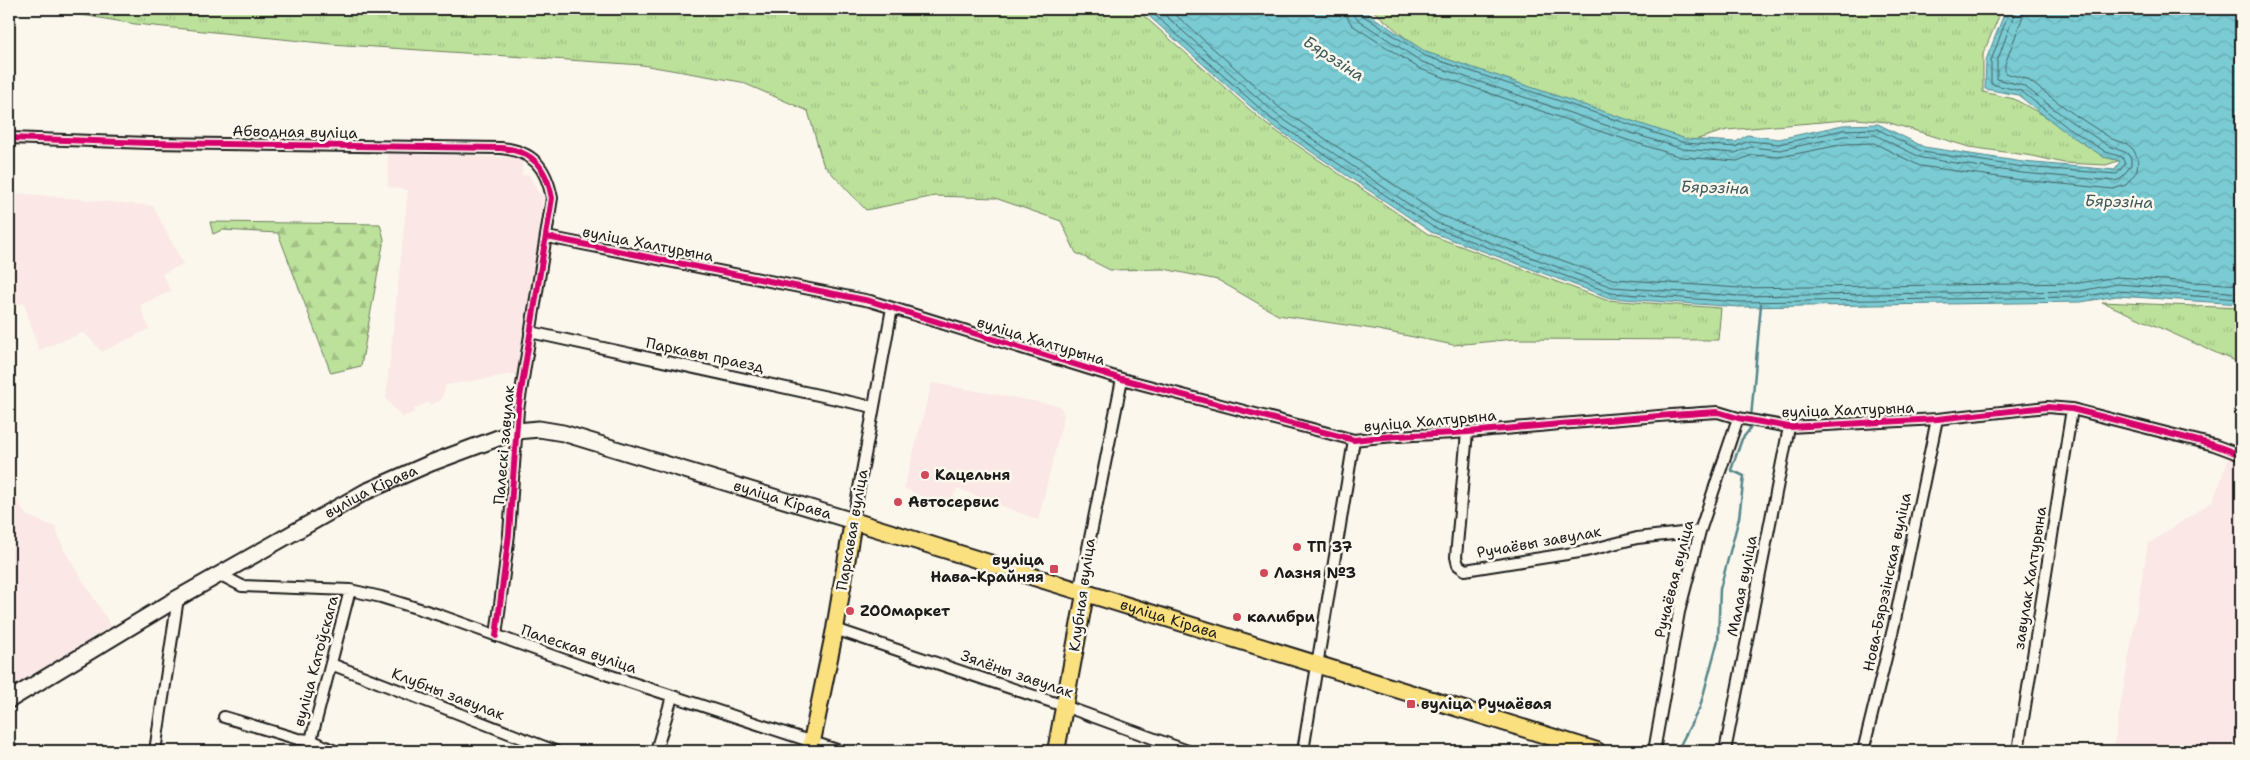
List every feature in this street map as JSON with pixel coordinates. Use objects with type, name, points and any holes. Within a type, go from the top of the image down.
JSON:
[{"type":"main road","name":"вуліца Кірава","points":[[9,700],[218,574],[365,492],[431,463],[517,432],[539,429],[563,433],[853,521],[1597,751]]},
{"type":"main road","name":"Паркавая вуліца","points":[[812,747],[835,629],[853,521]]},
{"type":"main road","name":"Клубная вуліца","points":[[1056,751],[1085,594]]},
{"type":"street","name":"Абводная вуліца","points":[[9,138],[149,143],[516,149],[528,155],[540,165],[549,182],[552,198]]},
{"type":"street","name":"Палескі завулак","points":[[496,636],[509,534],[518,410],[552,198]]},
{"type":"street","name":"вуліца Халтурына","points":[[547,236],[870,301],[1122,379],[1354,440],[1386,435],[1467,432],[1566,422],[1718,412],[1741,419],[1789,427],[1937,419],[2047,407],[2072,409],[2214,445],[2241,455]]},
{"type":"street","name":"Паркавая вуліца","points":[[853,521],[892,308]]},
{"type":"street","name":"Паркавы праезд","points":[[530,332],[873,407]]},
{"type":"street","name":"Клубная вуліца","points":[[1085,594],[1081,583],[1122,379]]},
{"type":"street","name":"завулак Халтурына","points":[[2018,751],[2072,409]]},
{"type":"street","name":"Ручаёвая вуліца","points":[[1654,751],[1679,612],[1700,531],[1741,419]]},
{"type":"street","name":"Нова-Бярэзінская вуліца","points":[[1864,751],[1894,626],[1937,419]]},
{"type":"street","name":"Малая вуліца","points":[[1725,751],[1789,427]]},
{"type":"street","name":"Ручаёвы завулак","points":[[1467,432],[1456,557],[1458,565],[1465,570],[1586,551],[1637,538],[1700,531]]},
{"type":"street","points":[[1303,751],[1354,440]]},
{"type":"street","name":"Палеская вуліца","points":[[218,574],[242,586],[350,590],[381,597],[812,747],[840,751]]},
{"type":"street","name":"вуліца Катоўскага","points":[[306,751],[311,740],[350,590]]},
{"type":"street","points":[[155,751],[178,598]]},
{"type":"street","name":"Зялёны завулак","points":[[835,629],[1064,706],[1188,751]]},
{"type":"street","name":"Клубны завулак","points":[[331,664],[555,751]]},
{"type":"street","points":[[656,751],[672,697]]},
{"type":"street","name":"вуліца Катоўскага","points":[[224,717],[298,739],[311,740]]},
{"type":"street","points":[[311,740],[335,751]]},
{"type":"shaded area","points":[[388,153],[522,158],[522,175],[529,175],[539,194],[543,195],[531,300],[519,373],[446,385],[441,400],[430,405],[429,402],[424,404],[414,409],[415,412],[402,417],[386,399],[408,190],[388,187]]},
{"type":"shaded area","points":[[15,193],[153,206],[183,264],[162,274],[171,291],[140,305],[149,329],[102,352],[84,332],[39,350],[24,303],[9,307],[9,228],[14,222]]},
{"type":"shaded area","points":[[932,383],[1060,406],[1064,415],[1038,520],[957,488],[948,509],[904,488]]},
{"type":"shaded area","points":[[2229,458],[2241,463],[2241,751],[2113,751],[2148,544],[2213,501]]},
{"type":"shaded area","points":[[9,487],[26,515],[55,527],[64,550],[111,626],[9,689]]},
{"type":"green space","points":[[47,9],[1136,9],[1266,124],[1428,234],[1606,300],[1721,308],[1718,340],[1515,339],[1454,345],[1373,329],[1278,315],[1218,280],[1164,269],[1110,270],[1076,253],[1061,221],[995,198],[935,196],[866,210],[823,164],[808,111],[741,82],[642,65],[331,44],[135,24]]},
{"type":"green space","points":[[1371,9],[2002,9],[1983,54],[1983,92],[2014,99],[2124,159],[2106,165],[2064,163],[2033,156],[1969,147],[1887,122],[1857,119],[1727,130],[1688,142],[1426,55]]},
{"type":"green space","points":[[210,222],[380,224],[384,239],[361,366],[331,373],[278,233],[222,230],[213,234]]},
{"type":"green space","points":[[2102,302],[2241,308],[2241,364]]},
{"type":"water","name":"Бярэзіна","points":[[1141,9],[1361,9],[1426,52],[1686,139],[1736,142],[1747,135],[1779,139],[1843,125],[1878,124],[1924,147],[2023,162],[2115,170],[2120,161],[2104,157],[2064,131],[2018,95],[1985,89],[1986,60],[2006,9],[2241,9],[2241,304],[2117,296],[2081,302],[1739,307],[1610,298],[1431,232],[1270,124]]},
{"type":"waterway","points":[[1751,418],[1761,304]]},
{"type":"waterway","points":[[1677,751],[1700,707],[1718,640],[1720,589],[1739,518],[1744,476],[1731,470],[1742,439],[1750,429],[1750,424]]},
{"type":"cycle path","points":[[9,138],[149,143],[501,148],[522,153],[536,162],[542,169],[552,198],[518,410],[509,534],[496,636]]},
{"type":"cycle path","points":[[547,237],[870,301],[1122,379],[1354,440],[1718,412],[1738,418],[1789,427],[1937,419],[2047,407],[2072,409],[2214,445],[2241,455]]},
{"type":"place","name":"Кацельня","points":[[925,475]]},
{"type":"place","name":"Автосервис","points":[[898,502]]},
{"type":"place","name":"ТП 37","points":[[1297,547]]},
{"type":"place","name":"вуліца Нава-Крайняя","points":[[1054,569]]},
{"type":"place","name":"Лазня №3","points":[[1264,573]]},
{"type":"place","name":"ZOOмаркет","points":[[850,611]]},
{"type":"place","name":"калибри","points":[[1237,617]]},
{"type":"place","name":"вуліца Ручаёвая","points":[[1411,704]]}]
